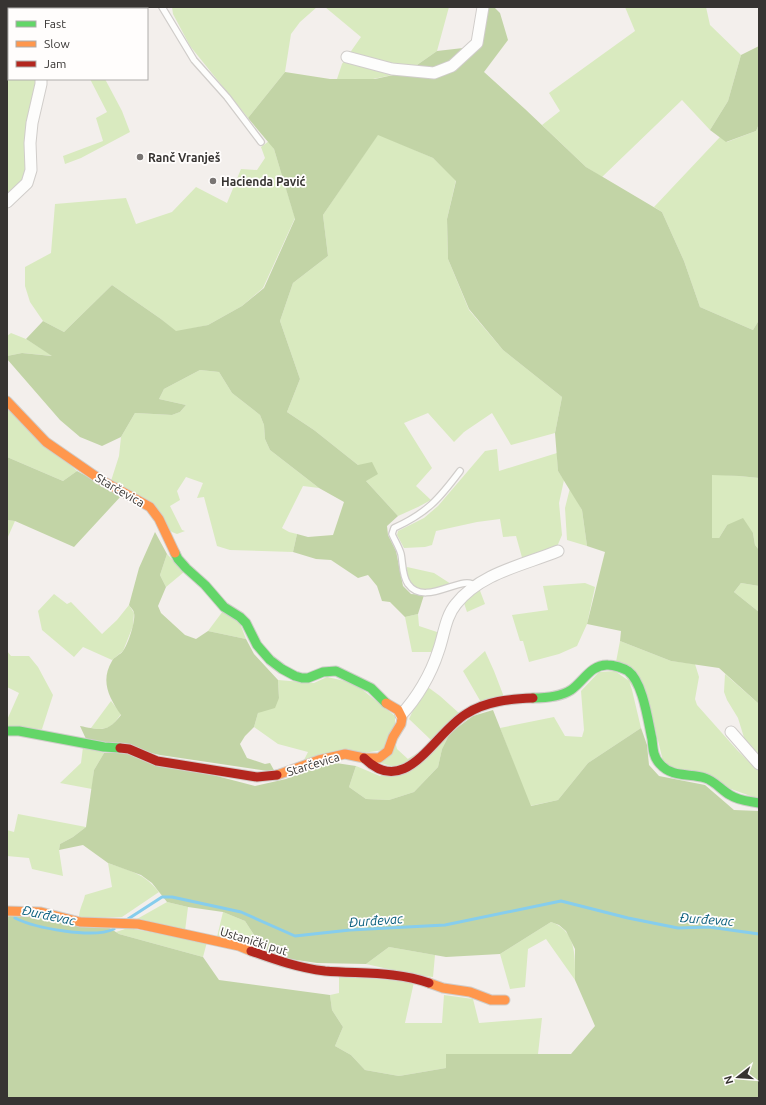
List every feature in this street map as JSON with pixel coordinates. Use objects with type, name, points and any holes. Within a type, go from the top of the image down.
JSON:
[{"type":"street","points":[[347,57],[392,69],[434,73],[452,66],[477,43],[483,7]]},
{"type":"street","points":[[7,202],[27,183],[31,170],[30,143],[32,123],[41,80]]},
{"type":"street","name":"Starčevica","points":[[7,401],[46,442],[101,480],[150,507],[159,519],[178,559],[205,585],[224,607],[240,617],[246,623],[257,645],[270,660],[282,669],[302,678],[308,678],[323,672],[336,671],[367,684],[387,704],[398,710],[402,718],[401,724],[385,754],[376,759],[345,754],[319,760],[275,776],[257,778],[157,762],[129,749],[104,747],[19,731],[7,731]]},
{"type":"street","points":[[401,715],[410,706],[423,686],[438,653],[452,610],[463,596],[475,586],[496,574],[558,551]]},
{"type":"street","points":[[364,758],[370,765],[382,772],[391,773],[401,771],[426,752],[455,722],[467,714],[496,702],[511,699],[542,698],[563,694],[574,688],[593,668],[599,665],[612,665],[628,672],[635,680],[641,695],[655,758],[660,767],[669,772],[705,778],[710,780],[731,796],[740,800],[759,803]]},
{"type":"street","points":[[731,732],[759,764]]},
{"type":"street","name":"Ustanički put","points":[[7,911],[41,912],[80,922],[117,922],[138,924],[239,946],[283,963],[304,968],[326,971],[385,974],[423,981],[443,988],[470,992],[492,1000],[505,1000]]},
{"type":"lane","points":[[162,7],[194,60],[227,97],[261,142]]},
{"type":"lane","points":[[460,471],[437,500],[420,514],[394,528],[392,534],[401,555],[405,578],[412,589],[427,592],[440,591],[468,583],[474,584],[475,586]]},
{"type":"green space","points":[[7,7],[47,7],[8,8],[7,19]]},
{"type":"green space","points":[[172,7],[317,7],[300,22],[291,34],[285,72],[248,118],[190,46],[173,14]]},
{"type":"green space","points":[[325,7],[449,7],[437,51],[407,72],[373,79],[337,79],[342,64],[361,37]]},
{"type":"green space","points":[[487,7],[494,7],[500,13],[508,40],[484,72],[586,167],[662,212],[684,261],[700,307],[753,330],[759,320],[759,478],[712,475],[712,538],[719,538],[727,525],[743,518],[753,533],[755,545],[759,550],[759,586],[741,583],[734,592],[759,612],[759,704],[719,668],[671,661],[620,641],[621,631],[587,624],[605,552],[587,546],[582,510],[558,471],[555,433],[562,397],[503,350],[469,309],[448,259],[447,219],[456,181],[433,158],[378,135],[323,215],[328,256],[293,283],[280,321],[300,379],[287,412],[314,430],[358,465],[372,462],[378,474],[366,481],[398,516],[387,526],[388,535],[396,551],[403,586],[411,594],[424,595],[418,614],[405,617],[390,602],[382,601],[377,586],[368,575],[358,578],[331,560],[316,559],[293,552],[297,534],[308,537],[333,535],[344,502],[319,488],[270,450],[265,439],[264,425],[260,415],[232,393],[219,372],[200,370],[164,389],[159,399],[186,405],[180,412],[172,415],[135,413],[121,437],[102,446],[80,437],[60,420],[7,359],[7,356],[22,353],[52,356],[26,339],[43,321],[64,332],[112,285],[176,331],[208,325],[242,306],[264,288],[295,219],[274,149],[248,118],[285,72],[330,79],[375,79],[407,72],[437,51],[463,48],[472,55]]},
{"type":"green space","points":[[625,7],[706,7],[710,25],[741,55],[728,101],[710,130],[682,100],[602,177],[586,167],[542,125],[560,111],[549,93],[635,31]]},
{"type":"green space","points":[[7,38],[8,80],[36,80],[24,177],[20,185],[7,198]]},
{"type":"green space","points":[[759,46],[759,124],[756,131],[726,142],[710,130],[728,101],[741,55]]},
{"type":"green space","points":[[91,80],[106,80],[122,111],[130,132],[81,158],[65,164],[63,156],[103,141],[96,118],[107,112]]},
{"type":"green space","points":[[759,124],[759,320],[753,330],[700,307],[684,261],[662,212],[654,207],[720,137],[727,142],[756,131]]},
{"type":"green space","points":[[378,134],[433,158],[456,180],[447,219],[448,259],[469,310],[503,350],[562,397],[555,433],[511,445],[492,413],[464,432],[454,442],[428,413],[404,423],[432,468],[416,486],[431,500],[398,516],[366,481],[358,465],[314,430],[287,412],[300,379],[280,321],[293,283],[328,256],[323,215]]},
{"type":"green space","points":[[269,141],[274,149],[295,218],[263,288],[242,306],[208,325],[176,332],[161,319],[112,285],[64,332],[43,321],[30,302],[25,286],[25,267],[51,253],[55,204],[126,198],[136,224],[172,212],[196,187],[227,203],[241,169],[257,170],[265,158],[261,147]]},
{"type":"green space","points":[[11,333],[26,339],[53,356],[22,353],[7,356],[7,336]]},
{"type":"green space","points":[[200,370],[219,372],[232,393],[260,415],[264,425],[265,439],[270,450],[319,488],[303,486],[282,528],[297,534],[293,552],[230,550],[217,546],[204,497],[197,498],[203,483],[186,477],[177,491],[180,500],[170,506],[182,530],[185,531],[177,534],[172,532],[111,481],[119,456],[121,437],[135,413],[172,415],[180,412],[186,405],[159,399],[164,389]]},
{"type":"green space","points":[[7,409],[77,471],[63,481],[7,457]]},
{"type":"green space","points":[[497,449],[499,471],[557,453],[558,471],[564,480],[559,503],[562,535],[556,549],[523,561],[516,536],[503,537],[500,519],[477,522],[436,531],[432,545],[425,547],[404,548],[397,535],[398,531],[424,518],[438,506],[485,451]]},
{"type":"green space","points":[[7,457],[63,481],[77,471],[122,495],[74,547],[15,521],[7,520]]},
{"type":"green space","points":[[712,474],[759,478],[759,550],[755,545],[753,533],[727,525],[719,538],[712,538]]},
{"type":"green space","points":[[570,488],[582,510],[587,546],[567,540],[565,508]]},
{"type":"green space","points":[[7,520],[15,521],[7,539]]},
{"type":"green space","points":[[155,532],[167,554],[160,575],[166,587],[158,606],[161,613],[185,635],[196,639],[208,631],[246,639],[254,654],[278,680],[279,698],[275,708],[258,713],[254,727],[245,736],[240,744],[247,758],[265,764],[270,763],[275,772],[160,755],[86,739],[80,726],[103,729],[112,725],[121,715],[110,696],[106,682],[108,668],[114,658],[125,648],[133,627],[134,616],[129,605],[139,568]]},
{"type":"green space","points":[[167,554],[184,572],[166,587],[160,575]]},
{"type":"green space","points":[[407,567],[434,573],[451,584],[433,590],[419,589],[409,582],[407,577]]},
{"type":"green space","points":[[585,583],[595,587],[587,624],[577,646],[559,654],[529,662],[523,641],[520,641],[512,615],[548,610],[543,586]]},
{"type":"green space","points":[[741,583],[759,586],[759,612],[734,592]]},
{"type":"green space","points":[[479,588],[485,604],[467,612],[464,603]]},
{"type":"green space","points":[[54,594],[67,604],[71,602],[102,634],[117,620],[129,605],[134,613],[133,626],[123,651],[112,660],[83,647],[74,657],[42,630],[38,611]]},
{"type":"green space","points":[[223,611],[239,621],[246,639],[208,631]]},
{"type":"green space","points":[[418,614],[419,626],[440,633],[435,652],[412,652],[405,617]]},
{"type":"green space","points":[[620,641],[671,661],[695,664],[699,677],[695,699],[697,705],[738,751],[759,771],[759,799],[664,765],[652,716],[616,662]]},
{"type":"green space","points":[[7,651],[11,656],[29,656],[38,667],[53,695],[42,729],[7,728],[7,720],[19,693],[7,687]]},
{"type":"green space","points":[[485,651],[504,697],[482,704],[463,671]]},
{"type":"green space","points":[[615,671],[629,681],[641,728],[588,763],[558,800],[530,806],[500,728],[554,717],[565,736],[582,737],[584,730],[581,691],[599,672]]},
{"type":"green space","points":[[725,674],[759,704],[759,758],[746,744],[738,718],[727,700],[724,692]]},
{"type":"green space","points":[[327,677],[354,683],[395,716],[395,725],[383,750],[303,762],[308,752],[278,744],[254,727],[258,713],[279,698],[278,680],[314,683]]},
{"type":"green space","points":[[425,685],[460,714],[431,740],[409,719]]},
{"type":"green space","points":[[111,701],[121,714],[109,727],[101,729],[91,728]]},
{"type":"green space","points":[[493,710],[531,806],[558,800],[588,763],[641,728],[647,745],[649,765],[659,776],[705,785],[734,810],[759,811],[759,1098],[7,1098],[7,918],[11,913],[108,927],[119,934],[203,957],[219,980],[330,995],[332,1010],[343,1027],[335,1046],[351,1055],[365,1070],[399,1076],[446,1068],[446,1054],[571,1054],[595,1026],[575,980],[575,949],[566,931],[559,925],[551,922],[500,954],[446,957],[389,947],[366,964],[317,963],[290,959],[263,949],[245,921],[223,912],[188,907],[167,902],[152,883],[141,875],[108,863],[83,845],[59,850],[60,844],[73,837],[86,827],[94,770],[104,753],[129,753],[255,786],[286,779],[315,767],[336,763],[356,766],[349,787],[366,799],[389,800],[414,792],[438,767],[442,749],[450,733],[473,716]]},
{"type":"green space","points":[[450,733],[442,749],[438,767],[414,792],[389,800],[366,799],[349,787],[356,766],[380,776]]},
{"type":"green space","points":[[395,741],[397,749],[409,760],[398,768],[377,762]]},
{"type":"green space","points":[[83,747],[104,753],[94,770],[92,789],[60,783],[81,763]]},
{"type":"green space","points":[[18,814],[86,827],[73,837],[60,844],[59,850],[63,876],[32,869],[29,858],[7,856],[7,830],[14,832]]},
{"type":"green space","points":[[108,863],[136,873],[148,881],[159,892],[122,917],[79,918],[85,895],[112,887]]},
{"type":"green space","points":[[167,902],[188,907],[185,931],[137,919]]},
{"type":"green space","points":[[223,912],[245,921],[263,949],[217,937]]},
{"type":"green space","points":[[551,922],[559,926],[570,938],[573,946],[575,962],[575,980],[546,939],[528,949],[525,987],[510,989],[500,954]]},
{"type":"green space","points":[[128,928],[207,942],[203,957],[116,932]]},
{"type":"green space","points":[[389,947],[435,955],[433,977],[415,975],[366,964]]},
{"type":"green space","points":[[339,976],[414,982],[405,1023],[442,1023],[444,995],[473,999],[479,1023],[542,1018],[538,1054],[446,1054],[446,1068],[399,1076],[365,1070],[351,1055],[335,1046],[343,1027],[332,1010],[330,995],[339,993]]},
{"type":"waterway","name":"Đurđevac","points":[[128,919],[162,897],[172,897],[241,912],[295,936],[350,930],[445,925],[561,901],[628,918],[678,928],[709,927],[759,934]]},
{"type":"waterway","name":"Đurđevac","points":[[15,918],[50,929],[79,933],[105,932],[114,929]]},
{"type":"traffic: fast","points":[[175,553],[186,568],[205,585],[224,607],[240,617],[246,623],[257,645],[270,660],[282,669],[302,678],[308,678],[323,672],[336,671],[371,688],[386,703]]},
{"type":"traffic: fast","points":[[533,698],[553,697],[567,692],[575,687],[592,670],[602,665],[618,667],[626,670],[633,676],[638,684],[647,712],[654,752],[660,764],[676,773],[709,779],[733,797],[759,803]]},
{"type":"traffic: fast","points":[[7,731],[19,731],[104,747],[120,748]]},
{"type":"traffic: slow","points":[[7,401],[46,442],[101,480],[150,507],[159,519],[175,553]]},
{"type":"traffic: slow","points":[[277,775],[319,760],[345,754],[364,758],[379,758],[388,751],[393,737],[401,724],[402,718],[398,710],[386,703]]},
{"type":"traffic: slow","points":[[7,911],[41,912],[80,922],[138,924],[239,946],[251,951]]},
{"type":"traffic: slow","points":[[429,983],[443,988],[470,992],[491,1000],[505,1000]]},
{"type":"traffic: jam","points":[[364,758],[379,769],[393,772],[406,768],[419,759],[454,723],[466,714],[490,703],[533,698]]},
{"type":"traffic: jam","points":[[120,748],[129,749],[157,761],[257,777],[277,775]]},
{"type":"traffic: jam","points":[[251,951],[269,958],[315,970],[404,976],[429,983]]},
{"type":"place","name":"Ranč Vranješ","points":[[140,157]]},
{"type":"place","name":"Hacienda Pavić","points":[[213,181]]}]
